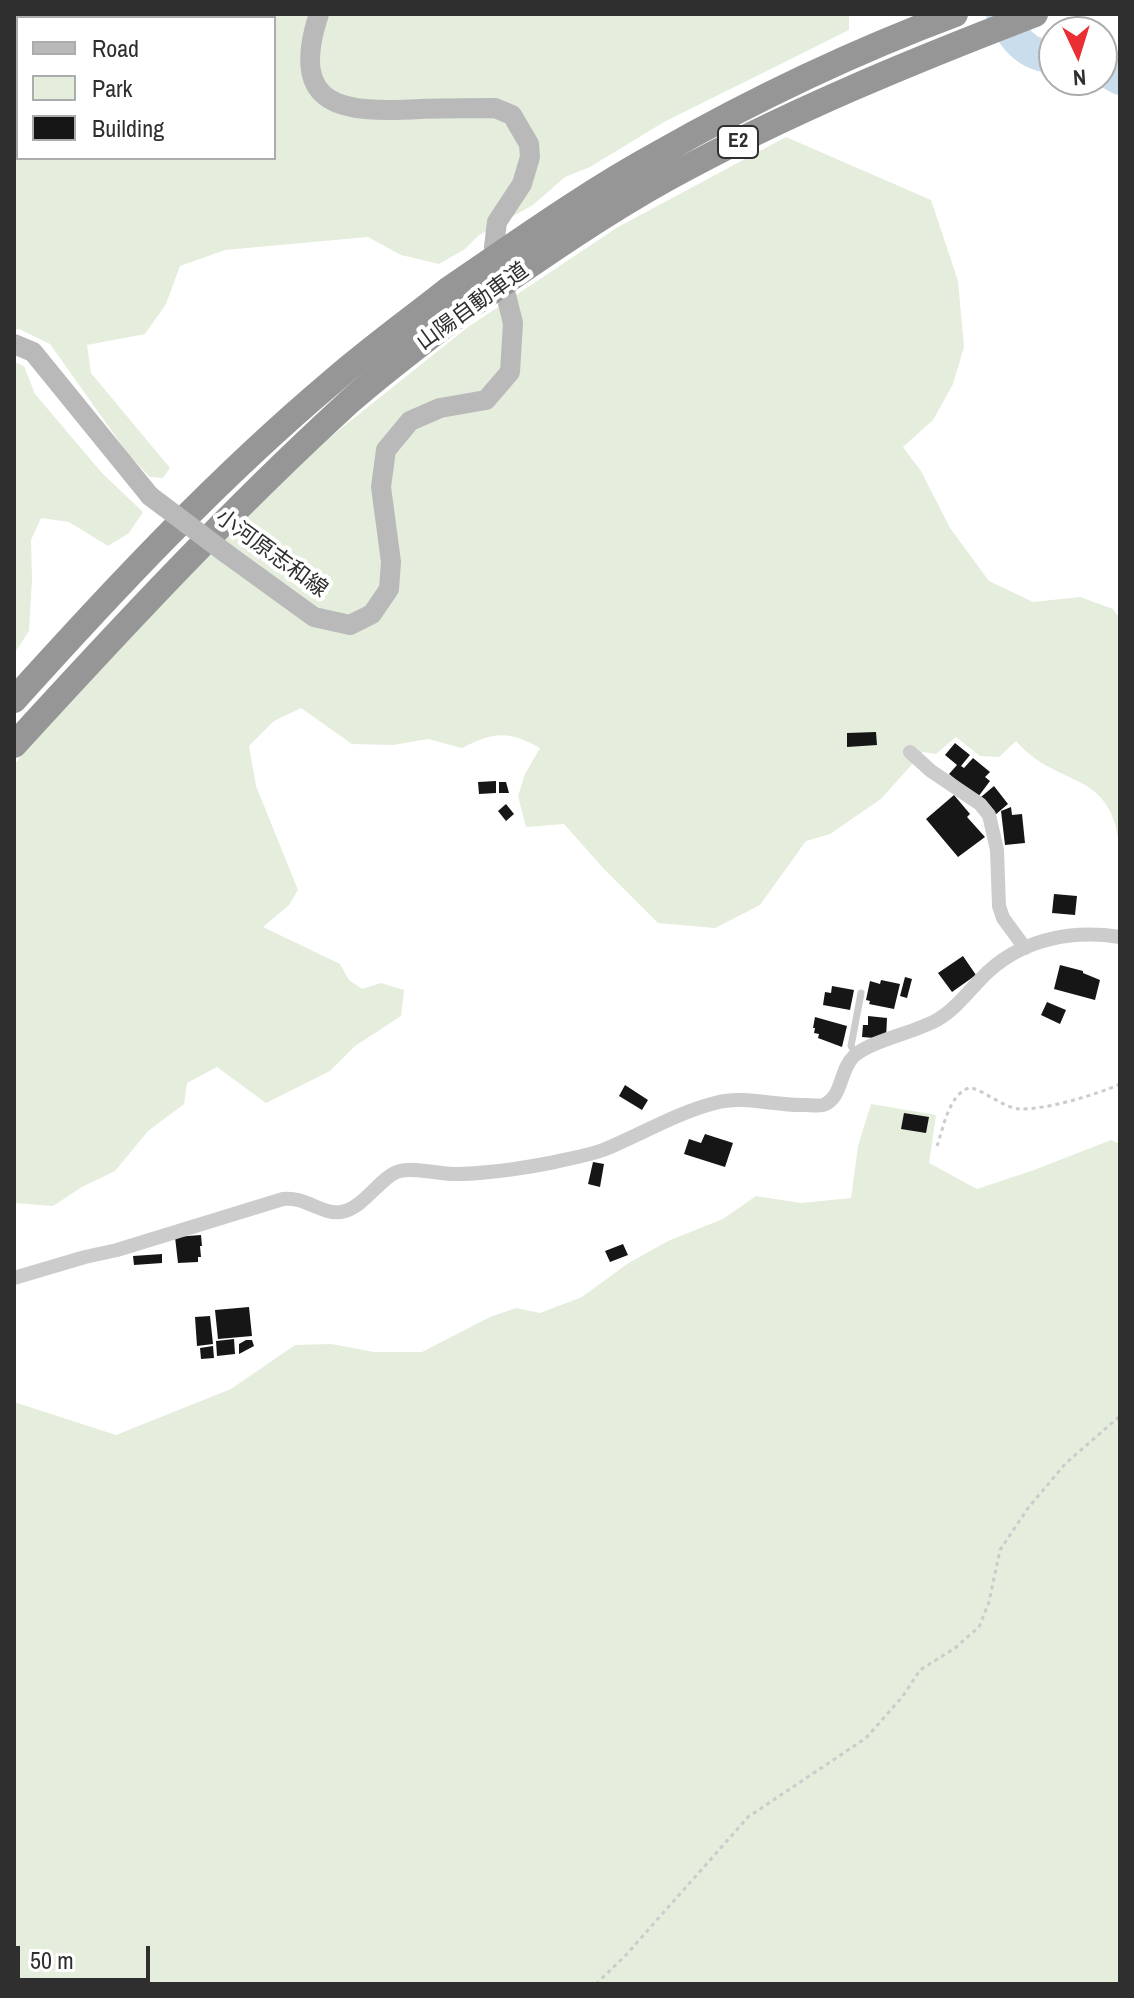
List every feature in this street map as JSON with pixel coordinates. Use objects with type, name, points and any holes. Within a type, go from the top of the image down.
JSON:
[{"type":"highway","name":"山陽自動車道","points":[[14,745],[169,577],[246,500],[456,301],[558,215],[656,154],[767,96],[896,36],[955,14]]},
{"type":"highway","name":"山陽自動車道","points":[[14,700],[145,558],[223,480],[333,381],[456,301],[681,172],[777,122],[893,70],[1035,14]]},
{"type":"main road","name":"小河原志和線","points":[[14,344],[33,352],[150,496],[314,617],[350,625],[372,614],[389,589],[391,562],[381,487],[386,450],[410,421],[440,408],[486,400],[510,372],[513,323],[494,247],[497,222],[522,184],[530,157],[529,144],[512,115],[495,108],[374,111],[336,105],[322,96],[314,81],[311,52],[319,14]]},
{"type":"street","points":[[910,752],[931,771],[980,804],[989,815],[997,850],[999,906],[1003,918],[1025,948]]},
{"type":"street","points":[[14,1278],[283,1199],[294,1198],[331,1212],[342,1212],[364,1200],[396,1171],[487,1172],[575,1157],[602,1151],[715,1103],[744,1099],[789,1105],[823,1105],[835,1097],[843,1068],[856,1054],[922,1028],[945,1015],[991,969],[1025,948],[1071,934],[1120,937]]},
{"type":"lane","points":[[856,1054],[851,1046],[861,993]]},
{"type":"path","points":[[937,1146],[954,1102],[959,1094],[970,1087],[997,1102],[1020,1109],[1093,1096],[1120,1084]]},
{"type":"path","points":[[596,1984],[626,1955],[748,1817],[866,1738],[903,1696],[920,1670],[955,1648],[979,1627],[989,1602],[1000,1550],[1028,1508],[1066,1463],[1120,1416]]},
{"type":"green space","points":[[14,14],[849,14],[849,30],[664,122],[590,167],[565,177],[533,205],[478,236],[465,249],[439,264],[401,255],[368,237],[225,250],[180,266],[166,304],[145,334],[87,345],[91,373],[170,468],[163,478],[150,477],[128,454],[50,344],[14,329]]},
{"type":"green space","points":[[786,137],[931,200],[958,281],[964,347],[953,384],[933,420],[903,447],[921,471],[950,528],[989,581],[1033,602],[1080,597],[1113,609],[1120,619],[1120,852],[1107,805],[1095,792],[1033,757],[1016,741],[999,757],[980,756],[956,737],[936,754],[923,752],[881,799],[830,834],[806,841],[760,905],[715,928],[658,923],[564,824],[526,827],[518,796],[525,774],[540,748],[519,738],[501,735],[462,748],[428,739],[393,745],[352,744],[301,708],[274,721],[249,746],[256,786],[298,890],[289,905],[263,927],[340,964],[349,980],[362,989],[381,983],[404,990],[401,1016],[355,1046],[330,1071],[266,1103],[217,1067],[187,1083],[184,1104],[148,1131],[115,1171],[53,1206],[14,1203],[14,765],[122,626],[209,540],[334,434],[468,327],[618,227]]},
{"type":"green space","points":[[14,362],[24,366],[35,394],[102,473],[143,512],[129,533],[108,546],[69,522],[41,518],[31,540],[29,631],[14,654]]},
{"type":"green space","points":[[871,1104],[936,1115],[929,1163],[977,1189],[1111,1140],[1120,1144],[1120,1984],[14,1984],[14,1402],[116,1435],[231,1389],[295,1345],[331,1344],[374,1352],[422,1352],[490,1317],[516,1308],[540,1313],[582,1297],[627,1264],[668,1241],[723,1219],[756,1196],[801,1203],[851,1198],[858,1146]]},
{"type":"building","points":[[876,732],[877,745],[847,747],[847,733]]},
{"type":"building","points":[[955,743],[970,755],[961,766],[964,768],[973,758],[990,772],[985,777],[990,781],[978,797],[949,774],[957,765],[945,755]]},
{"type":"building","points":[[496,781],[496,793],[479,794],[478,782]]},
{"type":"building","points":[[499,782],[506,782],[509,793],[499,793]]},
{"type":"building","points":[[994,786],[1008,804],[995,815],[981,797]]},
{"type":"building","points":[[954,795],[970,814],[967,817],[985,837],[958,857],[926,819]]},
{"type":"building","points":[[506,804],[514,814],[506,821],[498,811]]},
{"type":"building","points":[[1011,807],[1012,815],[1022,814],[1025,843],[1005,845],[1001,811]]},
{"type":"building","points":[[1054,894],[1077,896],[1075,915],[1052,913]]},
{"type":"building","points":[[963,956],[976,975],[952,992],[938,973]]},
{"type":"building","points":[[1060,965],[1083,971],[1100,980],[1095,1000],[1054,989]]},
{"type":"building","points":[[905,977],[912,979],[907,998],[900,996]]},
{"type":"building","points":[[881,980],[900,984],[894,1009],[869,1004],[870,1001],[866,1000],[870,981],[880,984]]},
{"type":"building","points":[[832,986],[854,990],[850,1010],[823,1005],[825,992],[831,993]]},
{"type":"building","points":[[1047,1002],[1066,1010],[1060,1024],[1041,1015]]},
{"type":"building","points":[[868,1016],[887,1018],[886,1039],[862,1037],[863,1025],[868,1025]]},
{"type":"building","points":[[815,1017],[847,1026],[842,1047],[818,1038],[819,1034],[814,1033],[813,1028]]},
{"type":"building","points":[[625,1085],[648,1100],[642,1110],[619,1096]]},
{"type":"building","points":[[904,1113],[929,1117],[926,1133],[901,1129]]},
{"type":"building","points":[[705,1134],[733,1143],[725,1167],[684,1154],[689,1139],[701,1143]]},
{"type":"building","points":[[593,1162],[604,1164],[600,1187],[588,1184]]},
{"type":"building","points":[[201,1235],[201,1257],[198,1257],[198,1262],[178,1263],[175,1237]]},
{"type":"building","points":[[623,1244],[628,1255],[610,1262],[605,1251]]},
{"type":"building","points":[[162,1254],[162,1263],[134,1265],[133,1256]]},
{"type":"building","points":[[249,1307],[252,1336],[218,1339],[215,1310]]},
{"type":"building","points":[[210,1316],[213,1344],[197,1346],[195,1317]]},
{"type":"building","points":[[234,1339],[235,1354],[217,1356],[216,1341]]},
{"type":"building","points":[[252,1340],[254,1346],[239,1354],[239,1344]]},
{"type":"building","points":[[213,1346],[214,1358],[201,1359],[200,1348]]},
{"type":"waterway","points":[[1002,14],[1021,44],[1038,54]]}]
